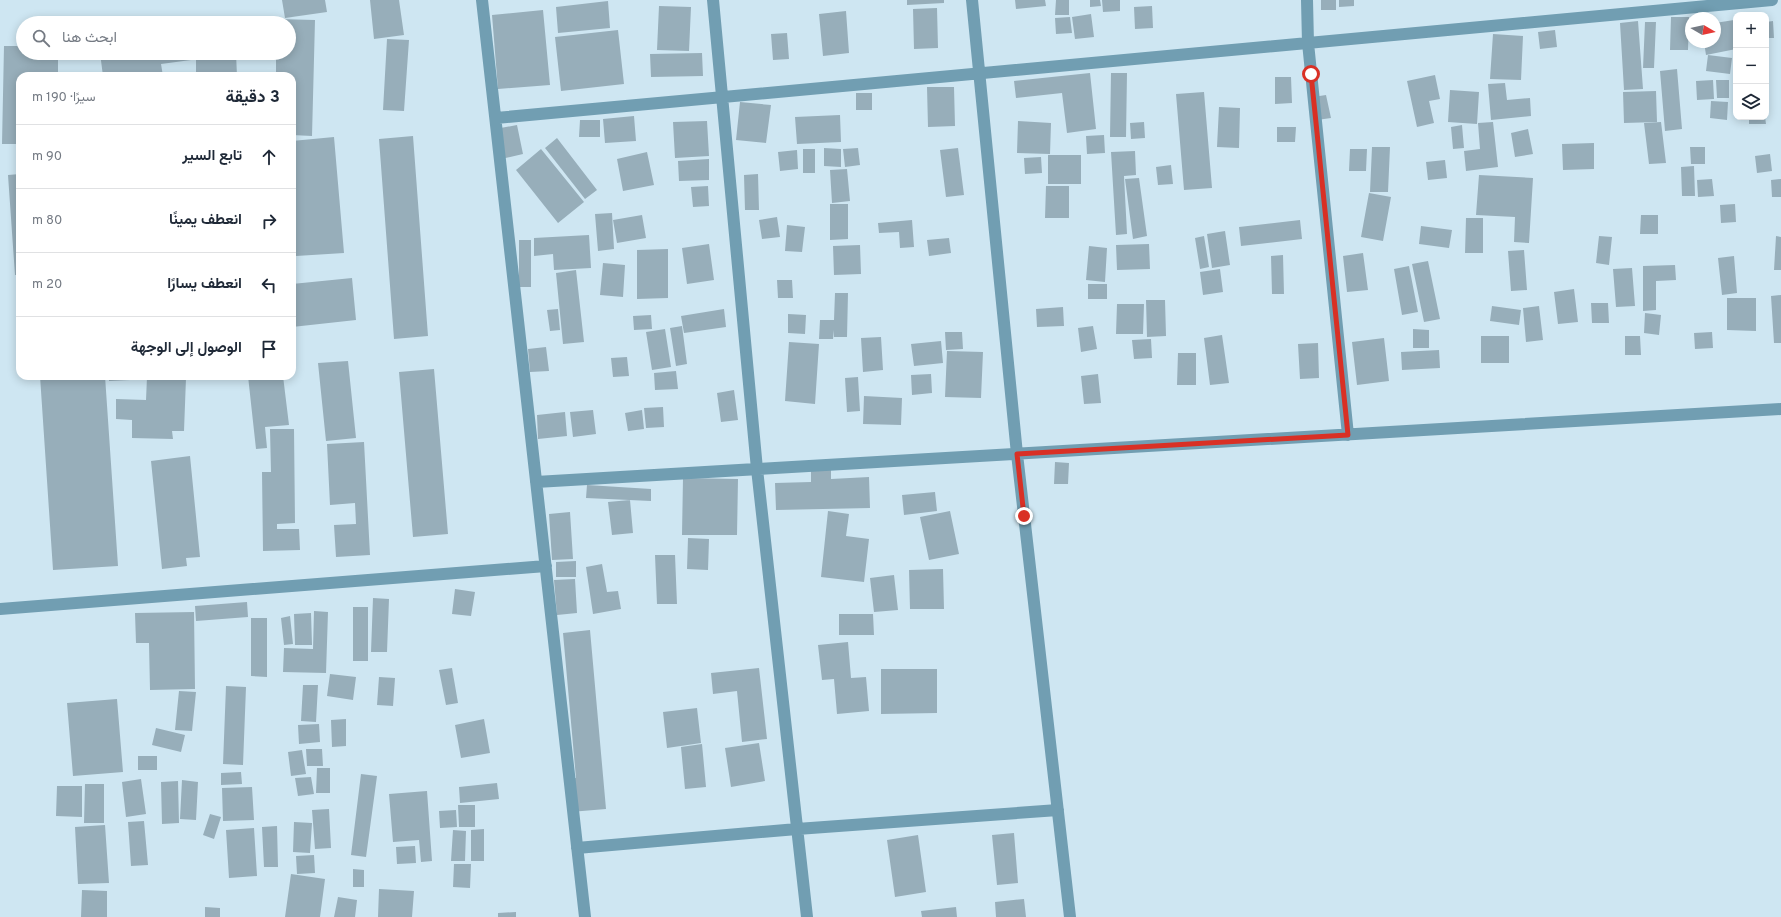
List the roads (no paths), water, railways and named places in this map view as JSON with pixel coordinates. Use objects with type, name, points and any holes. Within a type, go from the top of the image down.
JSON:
[{"type":"street","points":[[482,0],[585,917]]},
{"type":"street","points":[[712,0],[757,469],[807,917]]},
{"type":"street","points":[[972,0],[1017,454],[1070,917]]},
{"type":"street","points":[[1307,0],[1308,43],[1348,435]]},
{"type":"street","points":[[496,118],[1772,0]]},
{"type":"street","points":[[536,482],[1781,409]]},
{"type":"street","points":[[0,610],[546,566]]},
{"type":"street","points":[[578,848],[797,829],[1058,810]]}]
